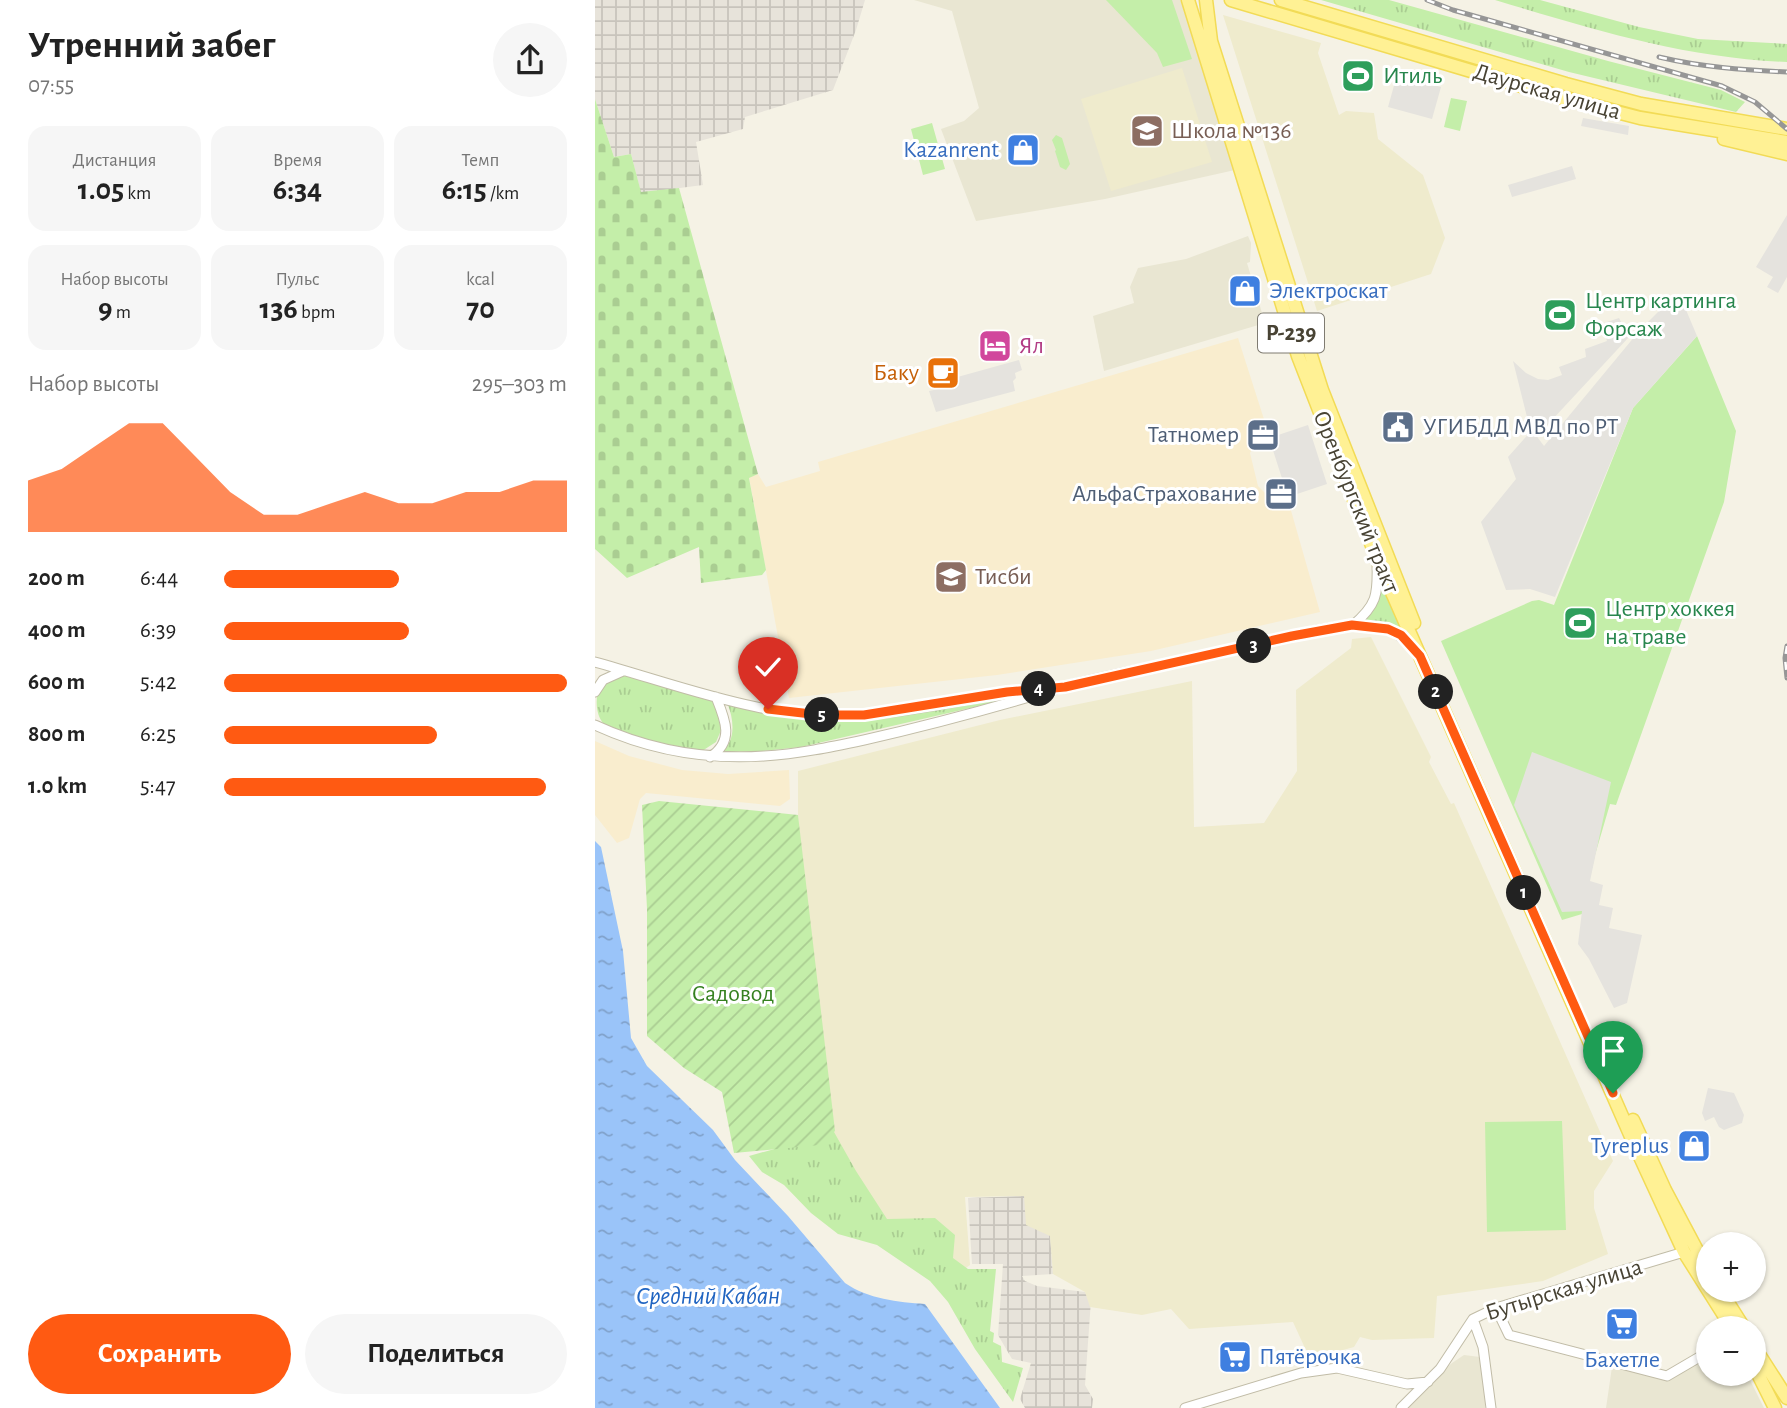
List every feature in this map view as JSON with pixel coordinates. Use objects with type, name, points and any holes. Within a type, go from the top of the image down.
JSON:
[{"type":"main road","name":"Оренбургский тракт","points":[[1188,0],[1298,356],[1376,556],[1636,1148],[1684,1252],[1724,1316]]},
{"type":"main road","name":"Оренбургский тракт","points":[[1206,0],[1211,41],[1309,351],[1369,513],[1422,643],[1562,962],[1665,1190],[1696,1248]]},
{"type":"main road","name":"Даурская улица","points":[[1231,0],[1562,98],[1640,118],[1689,120]]},
{"type":"main road","name":"Даурская улица","points":[[1281,0],[1689,120],[1787,142]]},
{"type":"main road","points":[[1562,98],[1566,84]]},
{"type":"main road","points":[[1689,120],[1787,121]]},
{"type":"main road","points":[[1689,120],[1787,129]]},
{"type":"main road","points":[[1689,120],[1710,136],[1787,154]]},
{"type":"main road","points":[[1766,1365],[1787,1398]]},
{"type":"main road","points":[[1764,1386],[1775,1408]]},
{"type":"street","points":[[1352,625],[1373,605],[1377,593],[1376,556]]},
{"type":"street","points":[[595,724],[642,744],[709,757],[765,756],[843,744],[947,720],[1065,687],[1352,625],[1388,629],[1401,635],[1420,656]]},
{"type":"street","points":[[595,662],[716,697],[793,713],[864,715],[1007,692],[1065,687]]},
{"type":"street","points":[[595,692],[603,680],[625,670]]},
{"type":"street","points":[[709,757],[720,750],[727,734],[727,723],[716,697]]},
{"type":"street","name":"Бутырская улица","points":[[1401,1408],[1440,1369],[1473,1319],[1496,1308],[1684,1252]]},
{"type":"street","points":[[1496,1308],[1509,1335],[1667,1376],[1696,1359]]},
{"type":"street","points":[[1473,1319],[1483,1347],[1492,1408]]},
{"type":"street","points":[[1185,1408],[1301,1373],[1337,1368],[1407,1384],[1428,1382]]},
{"type":"shaded area","points":[[595,0],[865,0],[833,90],[745,117],[743,129],[696,142],[703,185],[641,193],[631,154],[614,157],[595,99]]},
{"type":"shaded area","points":[[914,0],[1183,0],[1235,170],[1105,199],[976,221],[941,129],[964,121],[979,108],[952,11]]},
{"type":"shaded area","points":[[1223,15],[1321,43],[1318,53],[1339,115],[1346,111],[1374,113],[1378,139],[1423,175],[1445,238],[1431,274],[1317,311]]},
{"type":"shaded area","name":"Школа №136","points":[[1182,68],[1212,162],[1111,191],[1081,99]]},
{"type":"shaded area","points":[[1397,75],[1441,87],[1432,119],[1388,107]]},
{"type":"shaded area","points":[[1583,118],[1629,126],[1628,135],[1581,126]]},
{"type":"shaded area","points":[[1572,166],[1576,179],[1512,197],[1508,185]]},
{"type":"shaded area","points":[[1787,215],[1787,277],[1778,293],[1767,287],[1773,277],[1756,267]]},
{"type":"shaded area","points":[[1248,236],[1251,243],[1250,262],[1247,263],[1265,323],[1104,371],[1093,316],[1134,303],[1130,287],[1138,268],[1186,259]]},
{"type":"shaded area","points":[[1681,298],[1697,336],[1633,408],[1555,597],[1530,589],[1506,590],[1481,522],[1516,479],[1508,457],[1532,430],[1544,446],[1640,330],[1664,306]]},
{"type":"shaded area","points":[[1619,318],[1629,337],[1538,435],[1527,417],[1513,361],[1526,373],[1538,379],[1548,380],[1562,375],[1559,367],[1586,357],[1585,349],[1607,341],[1601,324]]},
{"type":"shaded area","points":[[1238,338],[1270,438],[1256,443],[1250,453],[1258,486],[1266,494],[1276,496],[1286,493],[1320,612],[1151,651],[997,675],[789,698],[749,477],[758,474],[766,487],[820,471],[818,462]]},
{"type":"shaded area","points":[[1019,360],[1022,370],[1015,373],[1015,391],[936,412],[929,391],[943,388],[943,381]]},
{"type":"shaded area","points":[[1308,425],[1327,484],[1288,497],[1269,438]]},
{"type":"shaded area","points":[[1371,637],[1431,757],[1429,762],[1451,804],[1454,803],[1613,1161],[1594,1191],[1594,1208],[1608,1254],[1543,1281],[1437,1296],[1434,1338],[1372,1340],[1360,1337],[1354,1347],[1310,1359],[1293,1322],[1189,1329],[1171,1309],[1142,1315],[1090,1307],[1085,1292],[1053,1274],[1050,1236],[1026,1225],[1024,1196],[965,1197],[970,1265],[939,1287],[820,1145],[798,815],[798,771],[1000,720],[1192,681],[1194,827],[1264,823],[1297,771],[1296,690],[1351,648],[1352,639]]},
{"type":"shaded area","points":[[595,741],[629,756],[682,770],[728,774],[789,770],[790,799],[780,806],[646,793],[640,799],[629,838],[617,843],[595,815]]},
{"type":"shaded area","points":[[1532,752],[1611,782],[1590,881],[1603,885],[1599,905],[1613,908],[1609,928],[1642,935],[1627,1003],[1614,1008],[1589,959],[1578,944],[1582,911],[1562,912],[1514,805]]},
{"type":"shaded area","points":[[1708,1088],[1734,1093],[1744,1115],[1742,1123],[1724,1130],[1719,1127],[1714,1117],[1705,1121],[1702,1113]]},
{"type":"shaded area","points":[[1025,1196],[1050,1235],[1053,1274],[1022,1276],[1025,1281],[1037,1286],[1085,1292],[1091,1300],[1085,1385],[1093,1399],[1092,1408],[1025,1408],[1020,1399],[1031,1363],[1012,1359],[998,1335],[1003,1264],[972,1264],[968,1198]]},
{"type":"shaded area","points":[[1464,1355],[1480,1357],[1486,1387],[1485,1408],[1402,1408],[1452,1363]]},
{"type":"shaded area","points":[[1696,1363],[1696,1386],[1753,1386],[1764,1408],[1606,1408],[1612,1367],[1664,1380]]},
{"type":"green space","points":[[1106,0],[1172,0],[1192,59],[1163,67],[1157,53]]},
{"type":"green space","points":[[1321,0],[1389,0],[1721,90],[1745,102],[1736,112],[1569,72]]},
{"type":"green space","points":[[1495,0],[1540,0],[1639,27],[1698,39],[1787,44],[1787,62],[1712,55],[1675,48],[1603,31]]},
{"type":"green space","points":[[1451,98],[1467,101],[1460,131],[1444,127]]},
{"type":"green space","points":[[595,99],[614,157],[631,154],[641,192],[679,188],[758,474],[749,478],[766,570],[762,575],[701,583],[699,547],[627,578],[595,549]]},
{"type":"green space","points":[[932,123],[945,169],[923,175],[911,129]]},
{"type":"green space","points":[[1056,135],[1062,138],[1070,164],[1066,170],[1060,167],[1055,151],[1052,140]]},
{"type":"green space","name":"Центр хоккея на траве","points":[[1697,336],[1736,431],[1724,502],[1616,805],[1610,804],[1582,914],[1562,920],[1441,641],[1532,601],[1539,600],[1554,605],[1633,408]]},
{"type":"green space","points":[[1380,578],[1405,633],[1389,624],[1358,624],[1376,604],[1380,593]]},
{"type":"green space","points":[[621,674],[709,698],[715,703],[723,726],[716,742],[702,751],[652,742],[604,724],[597,711],[598,690],[602,684]]},
{"type":"green space","points":[[1044,691],[801,747],[721,752],[731,737],[732,717],[728,705],[768,714],[847,719],[925,712]]},
{"type":"green space","name":"Садовод","points":[[659,801],[798,815],[835,1131],[820,1145],[734,1153],[722,1092],[684,1068],[647,1036],[647,909],[642,805]]},
{"type":"green space","points":[[825,1116],[887,1219],[935,1218],[955,1235],[953,1258],[968,1269],[996,1269],[990,1331],[994,1333],[993,1342],[1001,1346],[1002,1362],[1023,1368],[1013,1402],[975,1349],[948,1302],[930,1281],[877,1245],[838,1234],[811,1213],[784,1185],[762,1172],[749,1156],[807,1140]]},
{"type":"green space","points":[[1562,1121],[1566,1230],[1487,1232],[1485,1122]]},
{"type":"water","name":"Средний Кабан","points":[[595,841],[601,847],[623,951],[631,1038],[647,1066],[713,1130],[735,1160],[788,1216],[845,1283],[873,1296],[925,1304],[1000,1408],[595,1408]]},
{"type":"railway","points":[[1427,0],[1453,10],[1722,86],[1755,102],[1787,129]]},
{"type":"railway","points":[[1659,57],[1722,68],[1787,72]]},
{"type":"railway","points":[[1787,646],[1787,678]]},
{"type":"place","name":"Итиль","points":[[1358,76]]},
{"type":"place","name":"Школа №136","points":[[1147,131]]},
{"type":"place","name":"Kazanrent","points":[[1023,150]]},
{"type":"place","name":"Электроскат","points":[[1245,291]]},
{"type":"place","name":"Центр картинга Форсаж","points":[[1560,315]]},
{"type":"place","name":"Ял","points":[[995,346]]},
{"type":"place","name":"Баку","points":[[943,373]]},
{"type":"place","name":"УГИБДД МВД по РТ","points":[[1398,427]]},
{"type":"place","name":"Татномер","points":[[1263,435]]},
{"type":"place","name":"АльфаСтрахование","points":[[1281,494]]},
{"type":"place","name":"Тисби","points":[[951,577]]},
{"type":"place","name":"Центр хоккея на траве","points":[[1580,623]]},
{"type":"place","name":"Tyreplus","points":[[1694,1146]]},
{"type":"place","name":"Бахетле","points":[[1622,1324]]},
{"type":"place","name":"Пятёрочка","points":[[1235,1357]]},
{"type":"route","points":[[768,709],[820,715],[864,715],[911,709],[1007,692],[1065,687],[1352,625],[1388,629],[1401,635],[1420,656],[1613,1093]]}]
